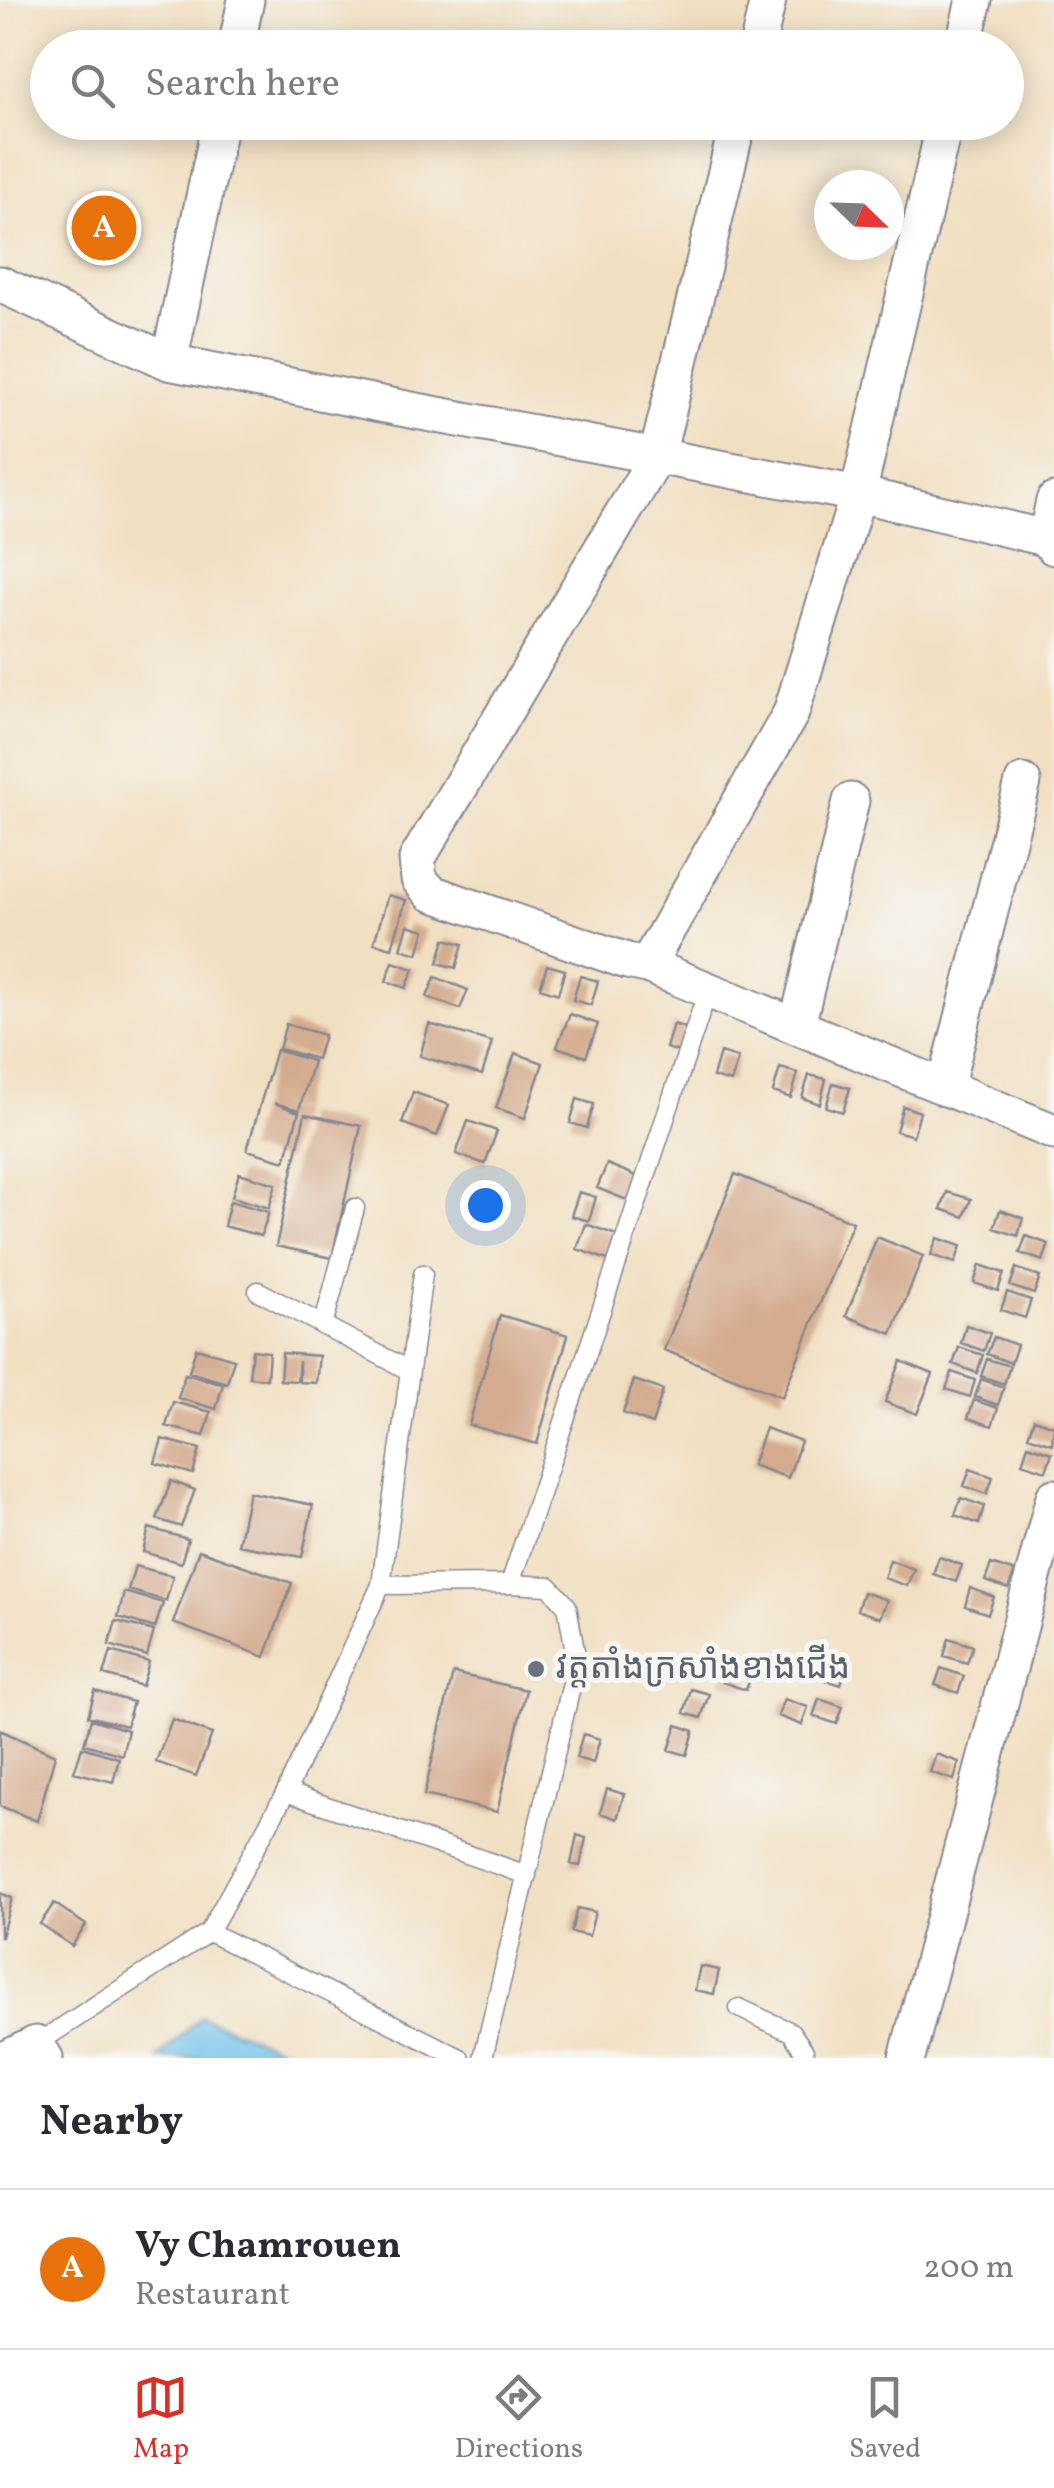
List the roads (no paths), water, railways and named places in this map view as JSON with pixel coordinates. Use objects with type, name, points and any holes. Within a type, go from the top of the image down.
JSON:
[{"type":"street","points":[[240,30],[246,0]]},
{"type":"street","points":[[761,30],[768,0]]},
{"type":"street","points":[[967,30],[974,0]]},
{"type":"street","points":[[169,362],[216,140]]},
{"type":"street","points":[[734,140],[657,456],[417,859],[420,878],[430,893],[647,965],[1054,1132]]},
{"type":"street","points":[[647,965],[791,713],[858,494],[941,140]]},
{"type":"street","points":[[0,284],[169,362],[858,494],[1050,542],[1054,501]]},
{"type":"street","points":[[945,1088],[1023,782]]},
{"type":"street","points":[[797,1026],[851,801]]},
{"type":"street","points":[[907,2058],[1054,1498]]},
{"type":"lane","points":[[510,1584],[708,990]]},
{"type":"lane","points":[[322,1326],[355,1208]]},
{"type":"lane","points":[[30,2053],[209,1932],[286,1792],[381,1585],[422,1274]]},
{"type":"lane","points":[[258,1291],[410,1370]]},
{"type":"lane","points":[[381,1585],[549,1586],[567,1606],[577,1662],[484,2058]]},
{"type":"lane","points":[[286,1792],[527,1875]]},
{"type":"lane","points":[[209,1932],[460,2058]]},
{"type":"lane","points":[[739,2008],[791,2032],[804,2052],[802,2058]]},
{"type":"water","points":[[201,2017],[305,2058],[158,2058]]},
{"type":"place","name":"Vy Chamrouen","points":[[104,228]]},
{"type":"place","name":"វត្តតាំងក្រសាំងខាងជើង","points":[[536,1669]]}]
